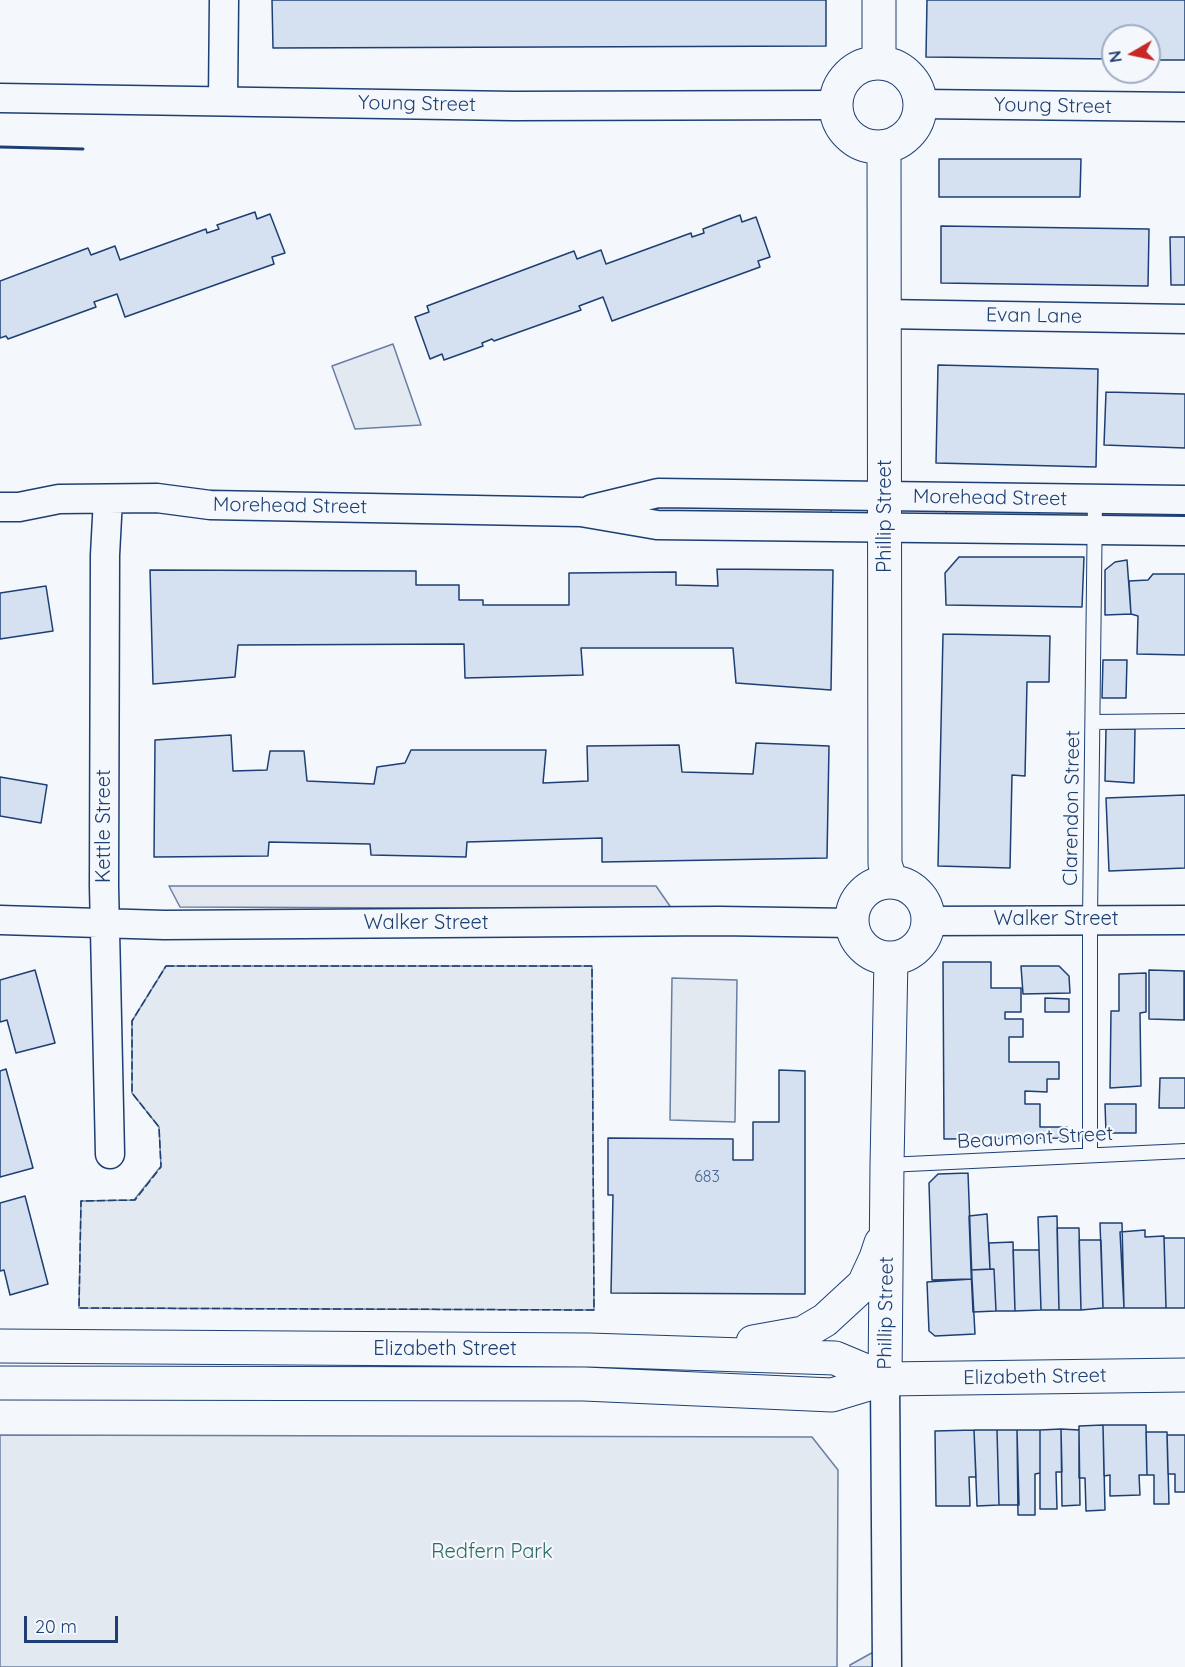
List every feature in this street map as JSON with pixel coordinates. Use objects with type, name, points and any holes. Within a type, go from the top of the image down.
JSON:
[{"type":"main road","points":[[879,0],[879,63]]},
{"type":"main road","points":[[879,63],[892,65],[903,71],[912,80],[918,92],[920,104],[914,128],[906,138],[884,148],[869,147],[856,142],[845,132],[837,119],[835,105],[837,92],[853,70],[866,64],[879,63]]},
{"type":"main road","name":"Phillip Street","points":[[884,148],[885,864],[891,882]]},
{"type":"main road","points":[[891,882],[913,890],[926,909],[928,921],[921,943],[913,951],[891,958],[879,957],[861,945],[852,923],[853,910],[867,890],[879,884],[891,882]]},
{"type":"main road","name":"Phillip Street","points":[[885,1379],[886,1165],[891,958]]},
{"type":"main road","points":[[706,1355],[742,1344],[803,1333],[825,1320],[864,1284],[876,1258],[886,1224]]},
{"type":"main road","name":"Elizabeth Street","points":[[0,1346],[589,1350],[835,1358],[885,1379]]},
{"type":"main road","name":"Elizabeth Street","points":[[0,1383],[584,1384],[832,1395],[885,1379],[1185,1375]]},
{"type":"street","points":[[223,101],[224,0]]},
{"type":"street","name":"Young Street","points":[[0,98],[513,106],[835,105]]},
{"type":"street","name":"Young Street","points":[[920,104],[1185,107]]},
{"type":"street","name":"Evan Lane","points":[[884,314],[1185,319]]},
{"type":"street","name":"Morehead Street","points":[[0,507],[19,507],[58,500],[157,498],[210,505],[581,512],[657,525],[1095,499],[1185,500]]},
{"type":"street","name":"Kettle Street","points":[[108,499],[105,555],[104,922],[110,1154]]},
{"type":"street","name":"Morehead Street","points":[[885,512],[1095,530],[1185,531]]},
{"type":"street","name":"Walker Street","points":[[0,920],[164,925],[719,921],[852,923]]},
{"type":"street","name":"Walker Street","points":[[928,921],[1185,920]]},
{"type":"street","name":"Phillip Street","points":[[885,1379],[887,1667]]},
{"type":"lane","name":"Clarendon Street","points":[[1090,1154],[1095,499]]},
{"type":"lane","points":[[1093,722],[1185,721]]},
{"type":"lane","name":"Beaumont Street","points":[[886,1165],[1090,1154],[1185,1152]]},
{"type":"green space","points":[[393,344],[421,425],[355,429],[332,366]]},
{"type":"green space","points":[[662,507],[830,508],[832,513],[656,512]]},
{"type":"green space","points":[[946,510],[1038,511],[1040,517],[945,517]]},
{"type":"green space","points":[[1185,511],[1185,523],[1125,519],[1126,513]]},
{"type":"green space","points":[[166,966],[592,966],[594,1310],[79,1308],[81,1201],[134,1200],[161,1166],[159,1127],[132,1093],[132,1021]]},
{"type":"green space","points":[[672,978],[737,980],[735,1122],[670,1120]]},
{"type":"green space","name":"Redfern Park","points":[[0,1435],[812,1437],[838,1470],[837,1667],[0,1667]]},
{"type":"shaded area","points":[[169,886],[656,886],[672,909],[180,907]]},
{"type":"shaded area","points":[[877,1650],[877,1667],[850,1667],[850,1665]]},
{"type":"building","points":[[272,0],[826,0],[826,46],[273,48]]},
{"type":"building","points":[[927,0],[1185,0],[1185,60],[1161,60],[1161,24],[1101,24],[1101,59],[926,57]]},
{"type":"building","points":[[939,159],[1081,159],[1080,197],[939,197]]},
{"type":"building","points":[[255,212],[257,219],[270,214],[285,253],[272,257],[274,264],[125,317],[117,294],[94,302],[96,307],[8,339],[6,336],[0,338],[0,281],[88,248],[91,255],[115,246],[120,260],[206,229],[207,233],[219,229],[217,225]]},
{"type":"building","points":[[740,215],[742,222],[756,217],[770,257],[758,261],[760,267],[612,321],[603,297],[579,306],[581,310],[494,341],[492,339],[482,343],[483,346],[444,360],[442,354],[430,359],[415,317],[429,312],[427,306],[574,251],[577,259],[601,250],[606,264],[691,233],[692,237],[704,233],[703,229]]},
{"type":"building","points":[[941,226],[1149,229],[1148,286],[941,283]]},
{"type":"building","points":[[1170,237],[1185,237],[1185,285],[1171,285]]},
{"type":"building","points":[[938,365],[1098,369],[1096,467],[936,463]]},
{"type":"building","points":[[1106,392],[1185,394],[1185,448],[1104,445]]},
{"type":"building","points":[[959,557],[1084,557],[1082,607],[946,605],[945,573]]},
{"type":"building","points":[[1127,560],[1131,614],[1105,615],[1105,570],[1115,562]]},
{"type":"building","points":[[717,569],[833,570],[831,690],[736,683],[733,648],[581,648],[583,675],[465,678],[464,644],[238,645],[235,677],[153,684],[150,570],[416,571],[416,585],[459,585],[459,600],[483,600],[483,605],[569,605],[569,573],[676,572],[676,585],[718,586]]},
{"type":"building","points":[[1153,574],[1185,574],[1185,655],[1137,654],[1138,616],[1131,614],[1129,581],[1148,580]]},
{"type":"building","points":[[46,586],[53,631],[0,639],[0,593]]},
{"type":"building","points":[[943,634],[1050,636],[1049,682],[1027,682],[1025,776],[1012,775],[1010,868],[938,866]]},
{"type":"building","points":[[1103,660],[1127,660],[1126,698],[1102,698]]},
{"type":"building","points":[[1106,729],[1135,729],[1134,783],[1105,781]]},
{"type":"building","points":[[231,735],[233,771],[267,770],[270,751],[304,751],[307,781],[374,784],[377,767],[405,763],[411,750],[546,750],[543,783],[588,781],[587,746],[679,745],[682,772],[753,774],[756,743],[829,746],[827,858],[602,862],[602,838],[467,842],[466,857],[371,855],[370,844],[269,842],[268,856],[154,857],[155,740]]},
{"type":"building","points":[[0,777],[47,785],[41,823],[0,816]]},
{"type":"building","points":[[1185,795],[1185,868],[1109,871],[1106,798]]},
{"type":"building","points":[[943,962],[991,962],[991,988],[1021,988],[1021,1012],[1005,1012],[1005,1019],[1023,1019],[1023,1037],[1009,1037],[1009,1062],[1059,1062],[1059,1079],[1047,1079],[1047,1092],[1025,1091],[1025,1104],[1040,1104],[1040,1127],[1067,1127],[1068,1138],[944,1139]]},
{"type":"building","points":[[1021,966],[1059,966],[1069,976],[1070,993],[1023,994]]},
{"type":"building","points":[[35,970],[55,1043],[16,1053],[7,1020],[0,1022],[0,980]]},
{"type":"building","points":[[1149,970],[1184,971],[1184,1020],[1149,1019]]},
{"type":"building","points":[[1185,971],[1185,1020],[1184,1020]]},
{"type":"building","points":[[1146,973],[1146,1012],[1140,1013],[1141,1086],[1110,1088],[1111,1011],[1119,1011],[1119,974]]},
{"type":"building","points":[[1045,998],[1069,999],[1069,1012],[1045,1012]]},
{"type":"building","points":[[6,1069],[33,1168],[0,1177],[0,1071]]},
{"type":"building","points":[[779,1070],[805,1071],[805,1294],[611,1293],[613,1195],[608,1195],[608,1138],[733,1139],[733,1160],[753,1160],[753,1122],[779,1122]]},
{"type":"building","points":[[1160,1078],[1185,1078],[1185,1108],[1159,1108]]},
{"type":"building","points":[[1105,1104],[1136,1104],[1136,1133],[1106,1133]]},
{"type":"building","points":[[968,1173],[972,1279],[932,1280],[929,1183],[938,1174]]},
{"type":"building","points":[[25,1196],[48,1284],[10,1295],[4,1270],[0,1271],[0,1203]]},
{"type":"building","points":[[987,1214],[990,1269],[971,1270],[969,1216]]},
{"type":"building","points":[[1057,1216],[1059,1310],[1041,1310],[1038,1217]]},
{"type":"building","points":[[1100,1223],[1122,1223],[1124,1308],[1103,1308]]},
{"type":"building","points":[[1057,1228],[1079,1228],[1081,1310],[1059,1310]]},
{"type":"building","points":[[1145,1230],[1145,1237],[1164,1236],[1166,1308],[1124,1308],[1120,1232]]},
{"type":"building","points":[[1164,1238],[1185,1238],[1185,1308],[1166,1308]]},
{"type":"building","points":[[1079,1240],[1101,1240],[1103,1308],[1081,1310]]},
{"type":"building","points":[[1013,1242],[1015,1311],[996,1311],[994,1269],[990,1269],[989,1243]]},
{"type":"building","points":[[1013,1250],[1039,1250],[1041,1310],[1015,1311]]},
{"type":"building","points":[[994,1269],[996,1311],[973,1312],[971,1270]]},
{"type":"building","points":[[972,1279],[975,1334],[935,1336],[929,1331],[927,1282]]},
{"type":"building","points":[[1103,1425],[1105,1510],[1086,1511],[1085,1478],[1079,1478],[1079,1426]]},
{"type":"building","points":[[1103,1425],[1146,1425],[1147,1475],[1139,1475],[1140,1495],[1110,1496],[1110,1475],[1104,1476]]},
{"type":"building","points":[[1061,1429],[1062,1472],[1056,1472],[1057,1509],[1040,1509],[1040,1430]]},
{"type":"building","points":[[1061,1429],[1079,1430],[1080,1505],[1062,1506]]},
{"type":"building","points":[[974,1430],[976,1477],[969,1477],[970,1506],[936,1506],[935,1431]]},
{"type":"building","points":[[974,1430],[997,1430],[999,1505],[977,1506]]},
{"type":"building","points":[[997,1430],[1017,1430],[1019,1505],[999,1505]]},
{"type":"building","points":[[1017,1430],[1040,1430],[1040,1473],[1035,1474],[1035,1515],[1018,1515]]},
{"type":"building","points":[[1146,1432],[1167,1432],[1169,1504],[1154,1504],[1154,1475],[1147,1475]]},
{"type":"building","points":[[1167,1435],[1185,1435],[1185,1492],[1175,1492],[1175,1474],[1168,1474]]},
{"type":"fence","points":[[166,966],[592,966],[594,1310],[79,1308],[81,1201],[135,1200],[161,1167],[159,1127],[132,1093],[132,1021],[166,966]]},
{"type":"wall","points":[[0,147],[83,149]]}]
